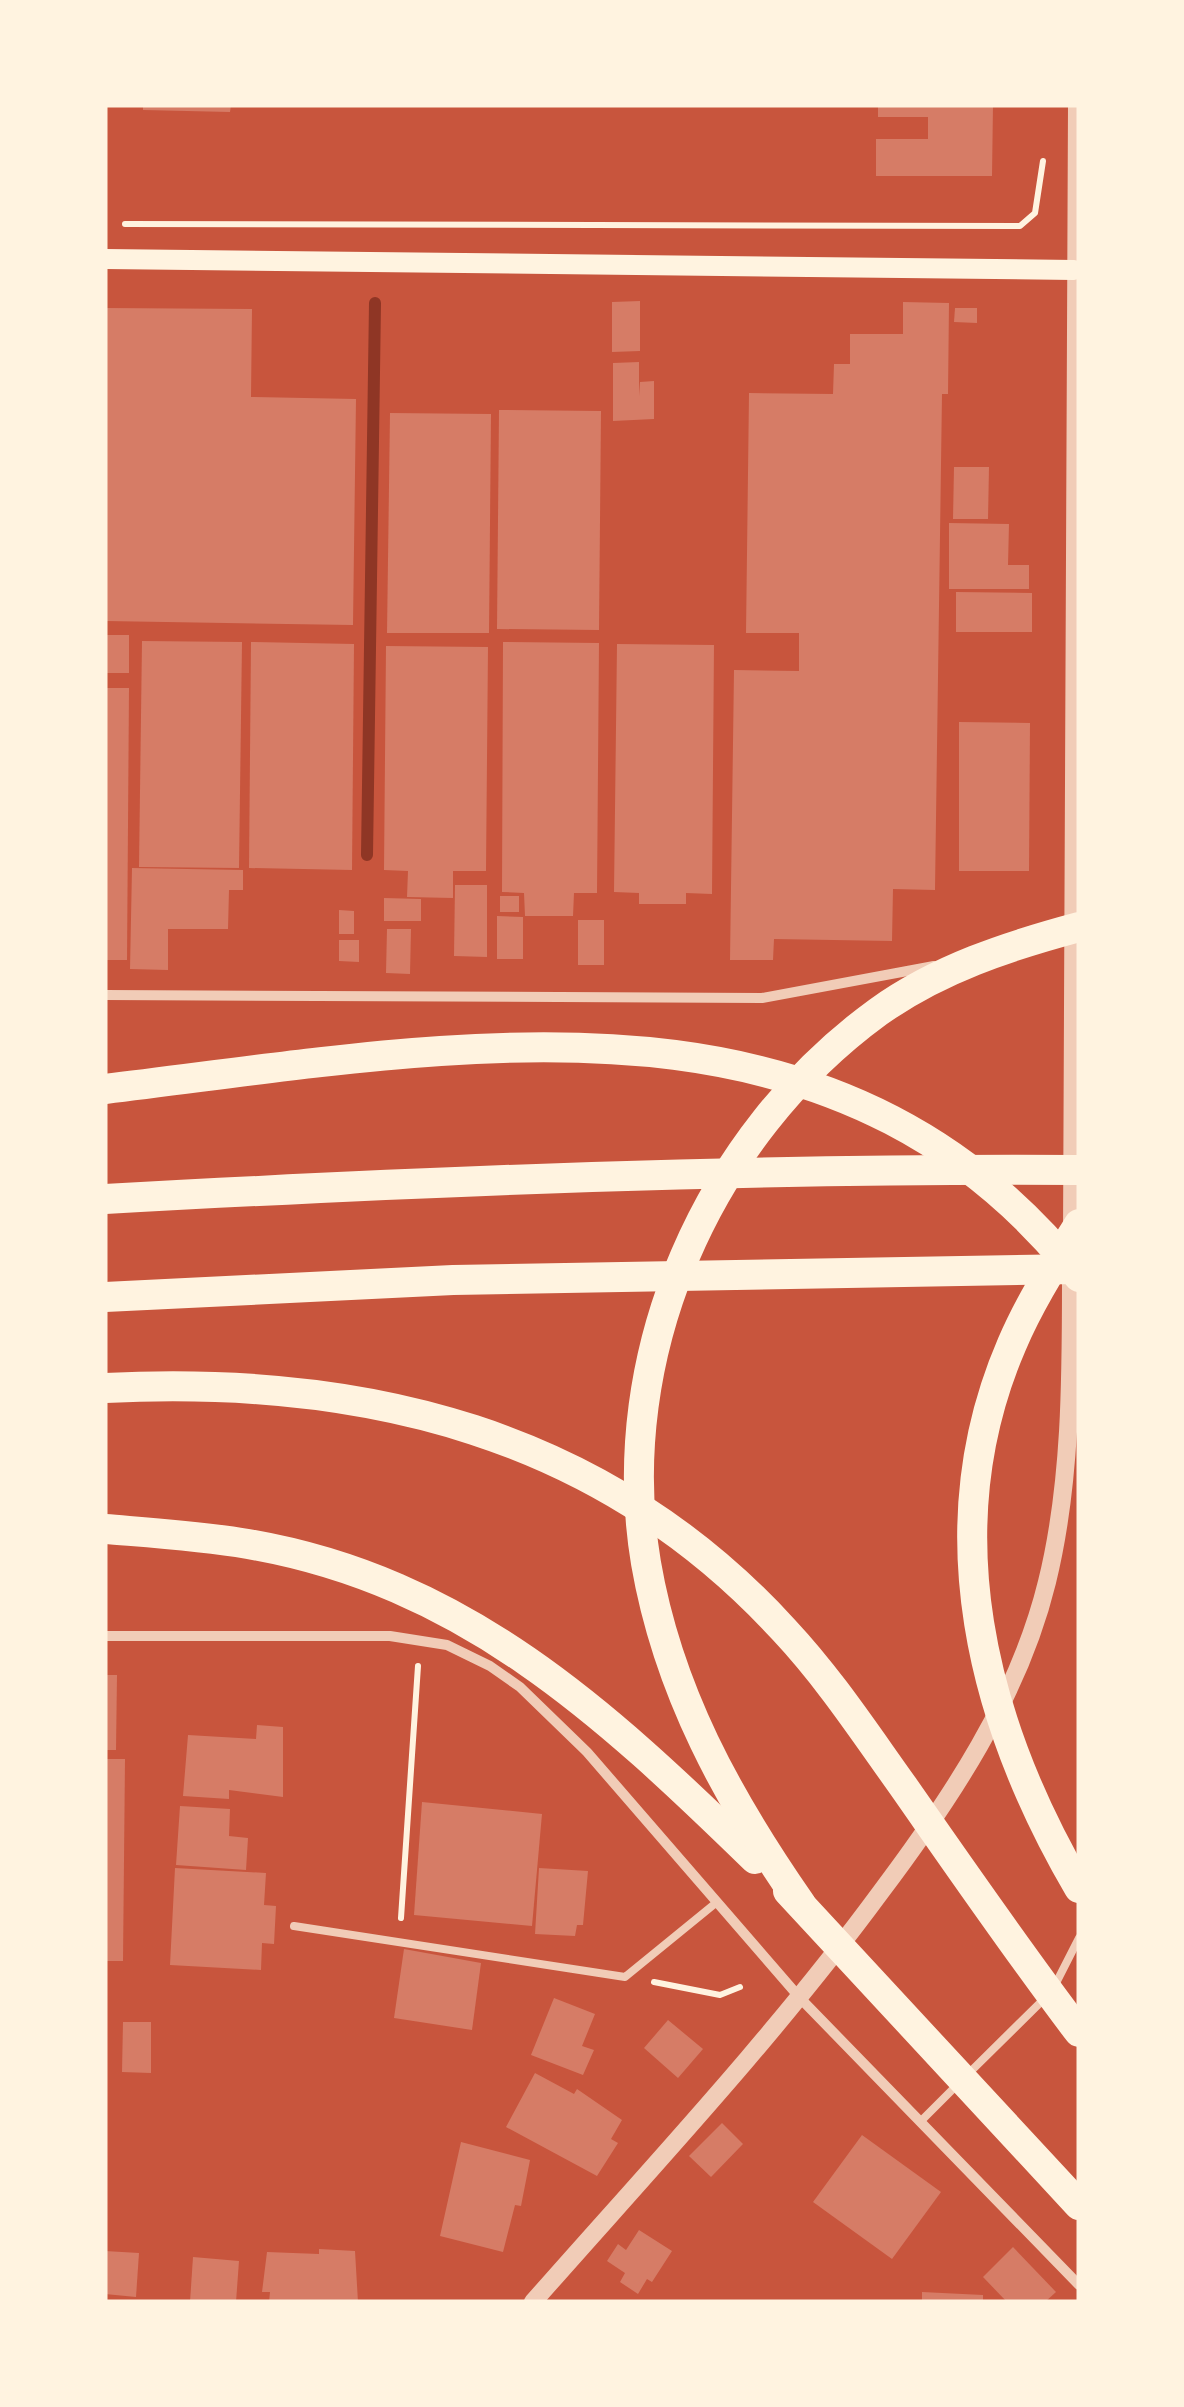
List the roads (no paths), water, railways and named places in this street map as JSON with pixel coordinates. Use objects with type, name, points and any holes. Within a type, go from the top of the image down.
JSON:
[{"type":"highway","points":[[801,1904],[728,1794],[687,1704],[658,1615],[646,1560],[641,1436],[661,1318],[680,1263],[739,1156],[777,1106],[828,1054],[879,1012],[940,975],[1009,946],[1076,933]]},
{"type":"highway","points":[[105,1090],[325,1063],[523,1045],[604,1047],[752,1069],[874,1109],[937,1144],[994,1186],[1042,1231],[1079,1277]]},
{"type":"highway","points":[[105,1199],[434,1181],[886,1168],[1079,1170]]},
{"type":"highway","points":[[1079,1224],[1011,1346],[989,1414],[976,1484],[973,1554],[978,1622],[1005,1738],[1079,1888]]},
{"type":"highway","points":[[105,1297],[453,1280],[896,1269],[1079,1269]]},
{"type":"highway","points":[[105,1388],[232,1386],[383,1403],[527,1448],[597,1483],[670,1529],[784,1629],[836,1692],[1079,2032]]},
{"type":"highway","points":[[105,1529],[250,1544],[324,1562],[456,1615],[518,1651],[616,1728],[801,1904],[1079,2205]]},
{"type":"main road","points":[[105,259],[1077,270]]},
{"type":"street","points":[[533,2302],[800,1998],[948,1800],[1004,1694],[1047,1585],[1056,1539],[1071,1364],[1077,105]]},
{"type":"street","points":[[105,994],[762,998],[1076,933]]},
{"type":"street","points":[[105,1636],[390,1636],[447,1645],[520,1687],[587,1752],[800,1998],[1079,2285]]},
{"type":"lane","points":[[294,1926],[625,1976],[717,1902]]},
{"type":"lane","points":[[920,2122],[1036,2009],[1060,1979],[1079,1938]]},
{"type":"waterway","points":[[367,855],[375,303]]}]
